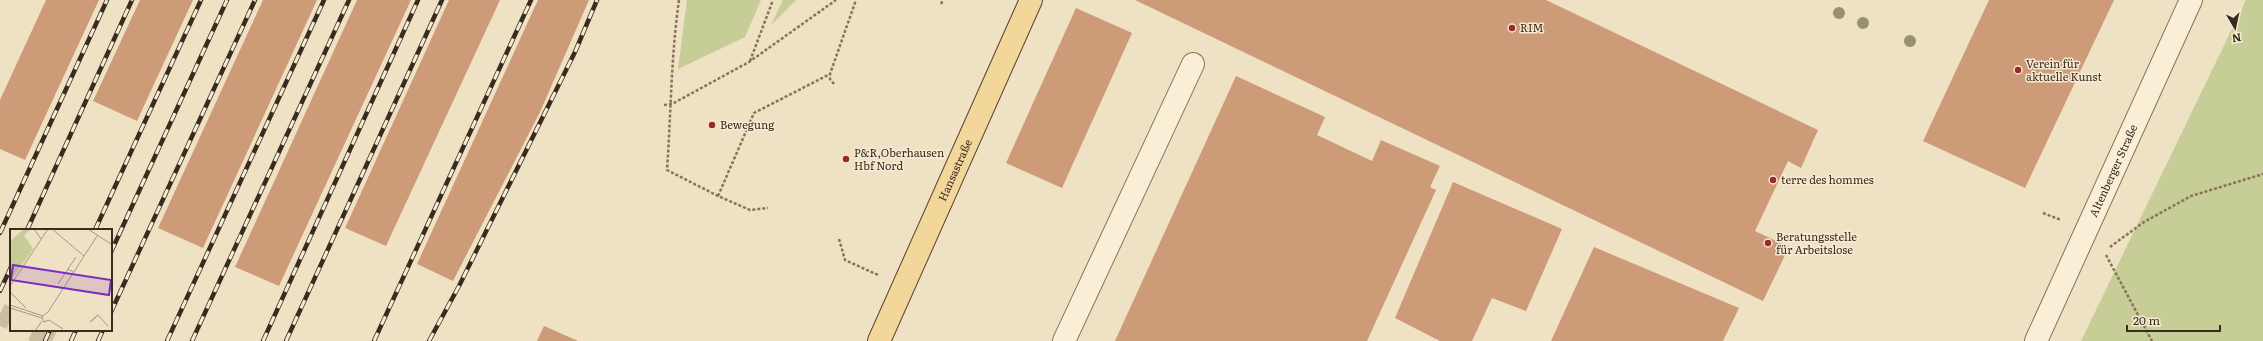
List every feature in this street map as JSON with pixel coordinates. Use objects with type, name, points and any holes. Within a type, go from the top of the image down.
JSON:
[{"type":"main road","name":"Hansastraße","points":[[880,341],[1031,0]]},
{"type":"street","name":"Altenberger Straße","points":[[2036,341],[2191,0]]},
{"type":"street","points":[[1064,341],[1193,64]]},
{"type":"path","points":[[679,0],[672,64],[672,104],[667,170],[718,196],[750,210],[768,208]]},
{"type":"path","points":[[749,62],[773,0]]},
{"type":"path","points":[[664,105],[672,104],[749,62],[836,0]]},
{"type":"path","points":[[834,84],[830,79],[830,74],[856,0]]},
{"type":"path","points":[[941,4],[943,0]]},
{"type":"path","points":[[718,196],[754,114],[830,74]]},
{"type":"path","points":[[2152,341],[2104,251],[2144,222],[2191,196],[2263,174]]},
{"type":"path","points":[[839,239],[845,260],[904,287]]},
{"type":"green space","points":[[687,0],[761,0],[745,37],[678,69]]},
{"type":"green space","points":[[783,0],[796,0],[771,25]]},
{"type":"green space","points":[[2246,0],[2263,0],[2263,341],[2081,341]]},
{"type":"building","points":[[46,0],[99,0],[25,160],[0,149],[0,100]]},
{"type":"building","points":[[140,0],[193,0],[137,121],[93,101]]},
{"type":"building","points":[[263,0],[317,0],[203,248],[158,228]]},
{"type":"building","points":[[357,0],[411,0],[279,286],[235,267]]},
{"type":"building","points":[[449,0],[500,0],[386,246],[345,228]]},
{"type":"building","points":[[538,0],[589,0],[540,112],[453,281],[417,264]]},
{"type":"building","points":[[1135,0],[1546,0],[1818,130],[1801,168],[1788,161],[1755,231],[1789,247],[1763,301]]},
{"type":"building","name":"Verein für aktuelle Kunst","points":[[1989,0],[2114,0],[2025,188],[1923,141]]},
{"type":"building","points":[[1076,8],[1132,33],[1062,188],[1006,163]]},
{"type":"building","points":[[1236,76],[1325,117],[1317,135],[1372,161],[1381,140],[1440,166],[1430,187],[1436,190],[1367,341],[1115,341]]},
{"type":"building","points":[[1453,182],[1562,229],[1526,311],[1492,298],[1472,341],[1440,341],[1395,318]]},
{"type":"building","points":[[1594,247],[1739,308],[1723,341],[1551,341]]},
{"type":"building","points":[[544,326],[578,341],[537,341]]},
{"type":"tunnel","points":[[0,314],[10,319]]},
{"type":"tunnel","points":[[35,331],[56,341]]},
{"type":"railway","points":[[0,233],[107,0]]},
{"type":"railway","points":[[27,229],[132,0]]},
{"type":"railway","points":[[95,229],[201,0]]},
{"type":"railway","points":[[112,250],[227,0]]},
{"type":"railway","points":[[112,310],[255,0]]},
{"type":"railway","points":[[167,341],[324,0]]},
{"type":"railway","points":[[192,341],[349,0]]},
{"type":"railway","points":[[263,341],[418,0]]},
{"type":"railway","points":[[286,341],[442,0]]},
{"type":"railway","points":[[374,341],[531,0]]},
{"type":"railway","points":[[429,341],[459,286],[575,52],[597,0]]},
{"type":"railway","points":[[0,291],[10,269]]},
{"type":"railway","points":[[45,341],[50,331]]},
{"type":"railway","points":[[71,341],[76,331]]},
{"type":"railway","points":[[98,341],[103,331]]},
{"type":"place","name":"RIM","points":[[1512,28]]},
{"type":"place","name":"Verein für aktuelle Kunst","points":[[2018,70]]},
{"type":"place","name":"Bewegung","points":[[712,125]]},
{"type":"place","name":"P&R,Oberhausen Hbf Nord","points":[[846,159]]},
{"type":"place","name":"terre des hommes","points":[[1773,180]]},
{"type":"place","name":"Beratungsstelle für Arbeitslose","points":[[1768,243]]}]
